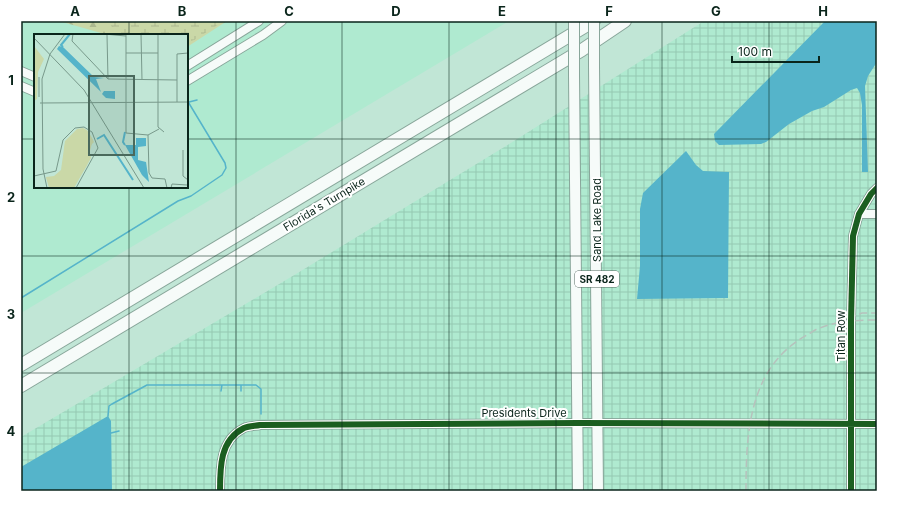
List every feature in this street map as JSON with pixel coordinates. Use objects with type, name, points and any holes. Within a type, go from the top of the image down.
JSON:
[{"type":"highway","name":"Florida's Turnpike","points":[[21,365],[594,21]]},
{"type":"highway","name":"Florida's Turnpike","points":[[21,386],[582,50],[625,21]]},
{"type":"main road","name":"Sand Lake Road","points":[[574,21],[578,491]]},
{"type":"main road","name":"Sand Lake Road","points":[[594,21],[598,491]]},
{"type":"street","points":[[188,65],[259,21]]},
{"type":"street","points":[[188,80],[263,35],[282,21]]},
{"type":"street","points":[[21,71],[34,77]]},
{"type":"street","points":[[21,86],[34,92]]},
{"type":"street","name":"Titan Row","points":[[851,491],[851,260],[853,236],[859,214],[871,194],[877,188]]},
{"type":"street","points":[[859,214],[877,214]]},
{"type":"street","name":"Presidents Drive","points":[[220,491],[220,467],[224,449],[232,436],[246,427],[260,425],[578,423],[877,424]]},
{"type":"shaded area","points":[[21,21],[509,21],[21,313]]},
{"type":"shaded area","points":[[704,21],[877,21],[877,491],[21,491],[21,437],[296,274],[514,141]]},
{"type":"green space","points":[[59,21],[227,21],[188,46],[188,34],[104,34]]},
{"type":"green space","points":[[95,21],[224,21],[188,43],[188,34],[120,34],[117,28]]},
{"type":"water","points":[[825,21],[877,21],[877,62],[868,76],[865,86],[868,172],[862,172],[862,105],[860,93],[857,88],[851,90],[824,107],[812,111],[789,124],[766,142],[761,144],[719,145],[715,141],[714,134]]},
{"type":"water","points":[[686,151],[696,165],[703,171],[729,172],[728,298],[637,299],[640,266],[640,209],[643,193]]},
{"type":"water","points":[[108,416],[111,421],[112,491],[21,491],[21,467]]},
{"type":"waterway","points":[[189,102],[197,100]]},
{"type":"waterway","points":[[21,298],[178,201],[191,196],[222,175],[226,168],[225,163],[188,102]]},
{"type":"waterway","points":[[108,416],[109,406],[147,385],[256,385],[261,389],[261,414]]},
{"type":"waterway","points":[[221,391],[222,385]]},
{"type":"waterway","points":[[241,385],[241,391]]},
{"type":"waterway","points":[[111,433],[119,431]]},
{"type":"railway","points":[[848,318],[862,313],[877,313]]},
{"type":"railway","points":[[746,491],[747,446],[750,424],[762,383],[773,365],[788,348],[816,329],[841,322],[877,320]]},
{"type":"cycle path","points":[[851,491],[851,321],[853,236],[859,214],[871,194],[877,188]]},
{"type":"cycle path","points":[[220,491],[221,464],[226,447],[236,433],[250,426],[578,423],[877,424]]}]
